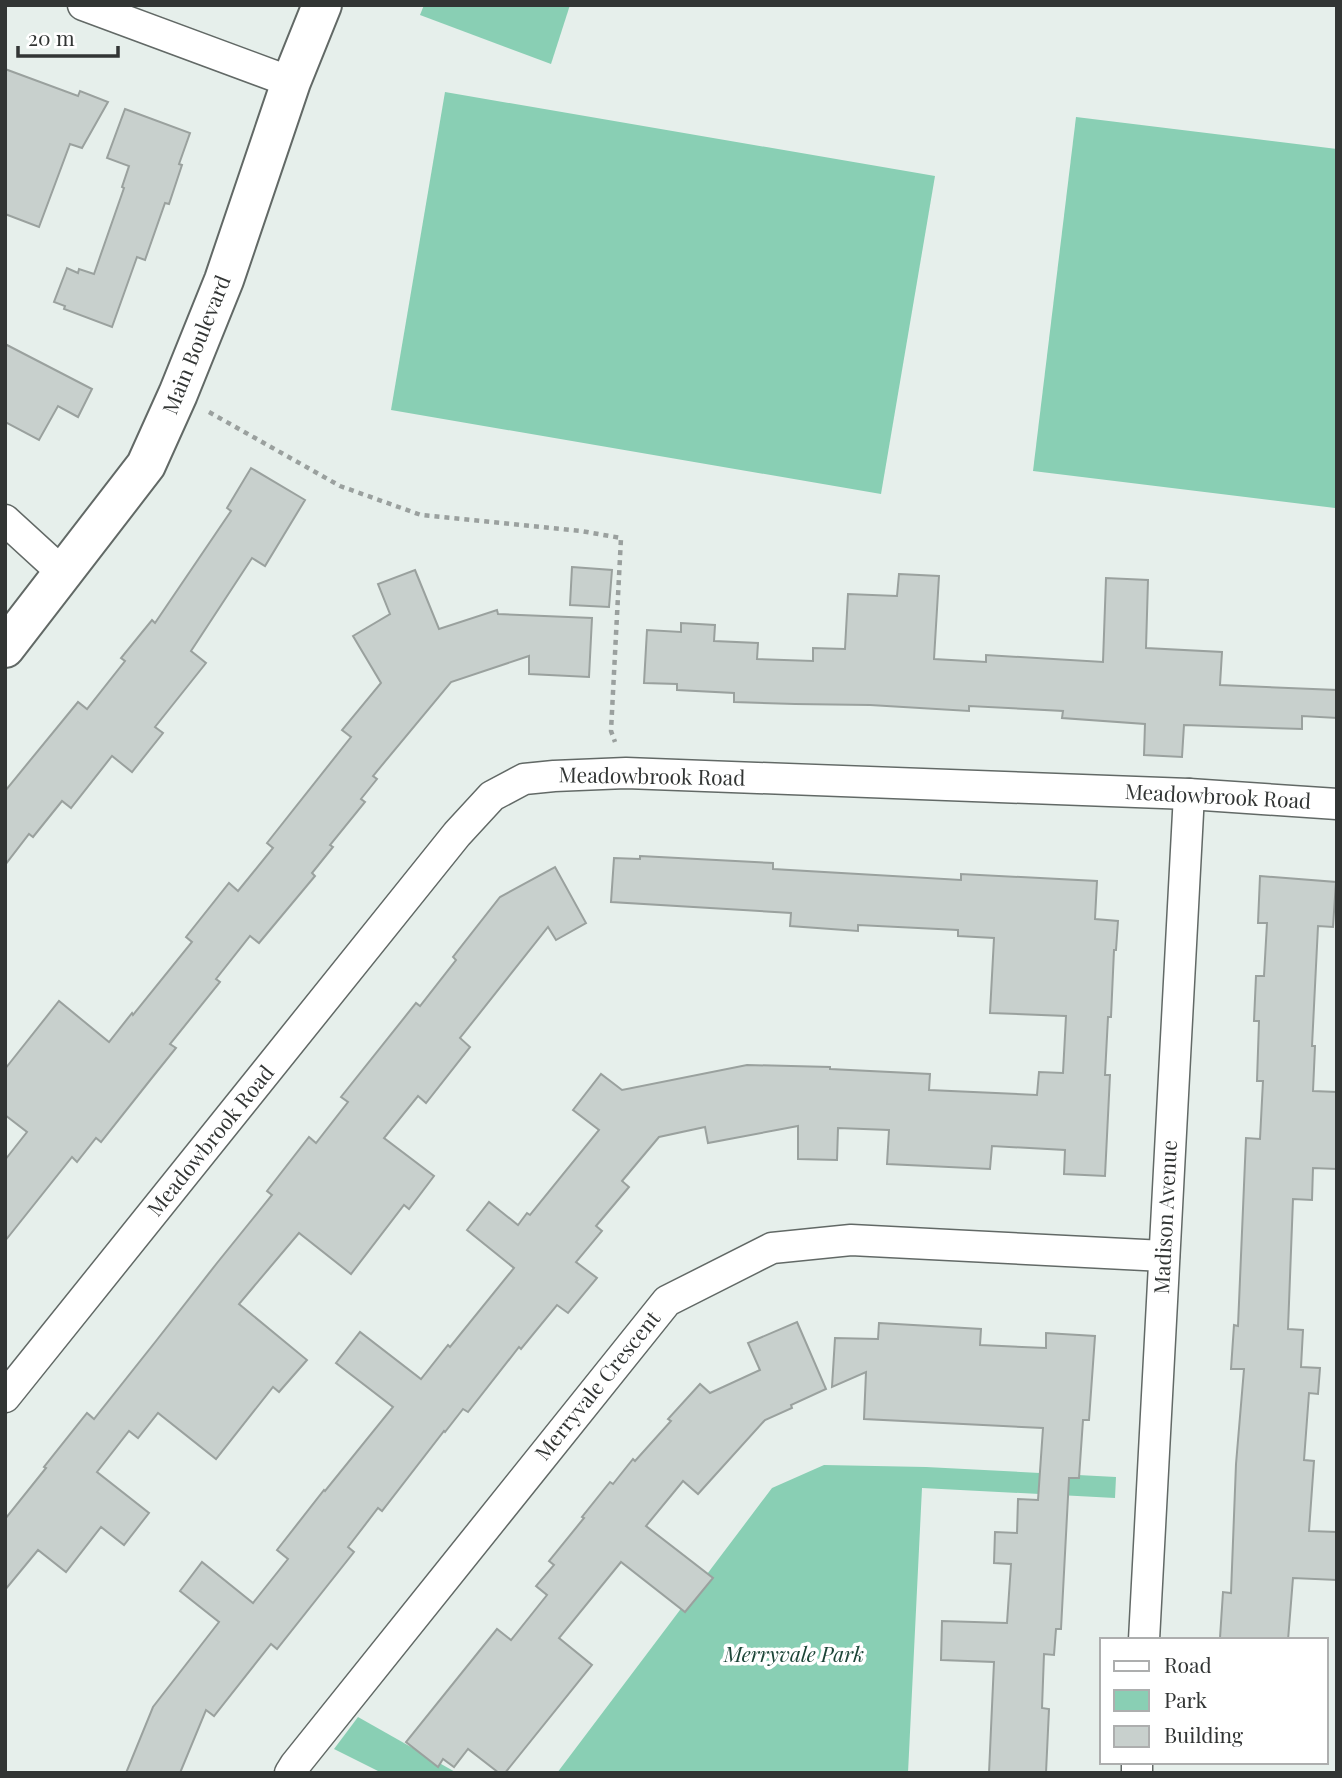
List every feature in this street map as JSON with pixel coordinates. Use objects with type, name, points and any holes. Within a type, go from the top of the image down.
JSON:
[{"type":"street","points":[[83,5],[291,82]]},
{"type":"street","name":"Main Boulevard","points":[[5,648],[146,465],[224,280],[291,82],[322,5]]},
{"type":"street","points":[[5,520],[64,573]]},
{"type":"street","name":"Meadowbrook Road","points":[[5,1397],[440,856],[492,796],[524,779],[626,774],[1189,794],[1337,804]]},
{"type":"street","name":"Madison Avenue","points":[[1144,1638],[1189,794]]},
{"type":"street","name":"Merryvale Crescent","points":[[290,1773],[667,1301],[772,1248],[852,1240],[1164,1256]]},
{"type":"path","points":[[178,394],[340,486],[421,515],[581,531],[621,538],[611,731],[626,774]]},
{"type":"green space","points":[[424,5],[570,5],[551,64],[420,15]]},
{"type":"green space","points":[[445,92],[935,176],[881,494],[391,410]]},
{"type":"green space","points":[[1076,117],[1337,149],[1335,508],[1033,471]]},
{"type":"green space","name":"Merryvale Park","points":[[824,1465],[926,1467],[1116,1477],[1115,1498],[922,1488],[908,1773],[557,1773],[772,1488]]},
{"type":"green space","points":[[358,1717],[457,1773],[382,1773],[334,1749]]},
{"type":"building","points":[[5,69],[78,96],[80,91],[108,102],[82,148],[70,144],[39,227],[5,214]]},
{"type":"building","points":[[125,109],[190,133],[169,204],[165,203],[145,260],[137,257],[112,327],[64,309],[65,306],[54,302],[67,268],[78,273],[79,269],[94,274],[129,166],[107,158]]},
{"type":"building","points":[[5,344],[92,389],[78,417],[58,406],[39,440],[5,422]]},
{"type":"building","points":[[251,468],[305,500],[265,566],[252,558],[191,651],[206,663],[155,727],[163,733],[132,772],[112,756],[71,808],[62,801],[33,837],[29,834],[5,865],[5,791],[78,702],[87,709],[125,661],[121,658],[152,620],[155,623],[231,511],[227,508]]},
{"type":"building","points":[[572,567],[612,570],[609,607],[570,605]]},
{"type":"building","points":[[415,570],[439,629],[497,610],[498,614],[592,618],[589,677],[529,674],[529,656],[451,682],[373,776],[377,779],[361,799],[365,802],[330,845],[333,847],[312,873],[315,876],[259,943],[250,936],[216,979],[220,982],[170,1044],[176,1048],[101,1142],[96,1138],[77,1162],[72,1157],[5,1241],[5,1160],[27,1132],[5,1115],[5,1069],[59,1001],[109,1042],[192,942],[186,937],[229,883],[238,891],[273,848],[267,843],[351,737],[342,730],[381,683],[353,636],[390,614],[378,584]]},
{"type":"building","points":[[899,574],[939,576],[934,659],[986,662],[986,655],[1103,662],[1106,578],[1148,580],[1146,648],[1222,652],[1220,685],[1337,690],[1337,718],[1302,716],[1302,729],[1184,725],[1182,757],[1144,755],[1145,724],[1062,718],[1063,711],[969,706],[969,711],[870,705],[734,702],[734,693],[677,690],[677,684],[644,683],[647,630],[681,632],[681,623],[715,625],[714,641],[758,643],[757,659],[813,661],[813,648],[845,649],[848,594],[897,596]]},
{"type":"building","points":[[640,856],[773,863],[773,869],[961,880],[961,874],[1097,881],[1095,919],[1118,921],[1105,1075],[1110,1075],[1105,1176],[1064,1174],[1065,1150],[992,1146],[990,1169],[887,1164],[889,1130],[838,1128],[837,1160],[798,1159],[798,1126],[708,1143],[705,1127],[659,1137],[622,1181],[629,1187],[596,1226],[602,1231],[576,1262],[597,1278],[568,1313],[557,1305],[521,1349],[519,1347],[468,1412],[463,1409],[444,1431],[382,1511],[378,1508],[348,1547],[354,1552],[277,1649],[271,1644],[214,1716],[206,1710],[180,1773],[126,1773],[153,1707],[219,1622],[180,1591],[202,1562],[253,1603],[288,1559],[277,1550],[393,1407],[336,1363],[360,1332],[421,1379],[514,1268],[467,1230],[489,1202],[518,1225],[527,1213],[530,1215],[599,1130],[573,1110],[601,1074],[622,1090],[747,1065],[830,1067],[930,1074],[929,1090],[1037,1095],[1039,1072],[1063,1073],[1066,1016],[990,1013],[994,938],[958,936],[958,930],[858,925],[858,931],[790,926],[791,913],[611,902],[614,858],[640,859]]},
{"type":"building","points":[[555,867],[586,923],[556,940],[548,927],[460,1038],[470,1047],[426,1103],[418,1096],[384,1138],[434,1176],[409,1209],[404,1205],[351,1274],[299,1233],[239,1304],[307,1360],[279,1392],[273,1387],[216,1459],[158,1413],[138,1438],[129,1431],[97,1472],[149,1513],[124,1545],[101,1527],[66,1572],[38,1550],[5,1590],[5,1519],[46,1468],[44,1467],[87,1413],[94,1419],[272,1195],[267,1191],[309,1137],[316,1143],[348,1102],[341,1097],[416,1003],[420,1006],[456,960],[453,957],[500,897]]},
{"type":"building","points":[[1260,876],[1336,882],[1333,927],[1318,926],[1312,1046],[1315,1046],[1313,1091],[1337,1092],[1337,1169],[1313,1168],[1312,1200],[1293,1199],[1288,1329],[1303,1330],[1301,1367],[1320,1368],[1318,1394],[1309,1393],[1304,1460],[1314,1461],[1309,1531],[1337,1532],[1337,1580],[1293,1578],[1288,1638],[1220,1638],[1223,1592],[1231,1593],[1236,1464],[1244,1369],[1231,1369],[1234,1325],[1238,1326],[1246,1138],[1260,1139],[1263,1081],[1257,1081],[1259,1021],[1254,1021],[1256,976],[1264,976],[1267,923],[1258,923]]},
{"type":"building","points":[[797,1322],[826,1389],[765,1420],[698,1494],[683,1481],[646,1526],[713,1578],[685,1612],[621,1562],[559,1638],[592,1665],[505,1773],[499,1773],[468,1749],[454,1767],[443,1759],[438,1767],[406,1742],[497,1629],[511,1640],[547,1595],[536,1586],[554,1565],[549,1561],[610,1482],[613,1484],[633,1459],[635,1461],[700,1384],[710,1393],[760,1370],[748,1343]]},
{"type":"building","points":[[879,1323],[981,1329],[980,1345],[1046,1348],[1046,1333],[1095,1336],[1089,1420],[1083,1420],[1079,1478],[1069,1478],[1061,1629],[1056,1629],[1054,1655],[1044,1654],[1042,1708],[1049,1709],[1046,1773],[989,1773],[994,1662],[941,1660],[942,1621],[1007,1623],[1011,1564],[994,1563],[995,1532],[1017,1533],[1018,1499],[1038,1500],[1043,1428],[864,1419],[866,1372],[832,1387],[835,1338],[878,1339]]}]
